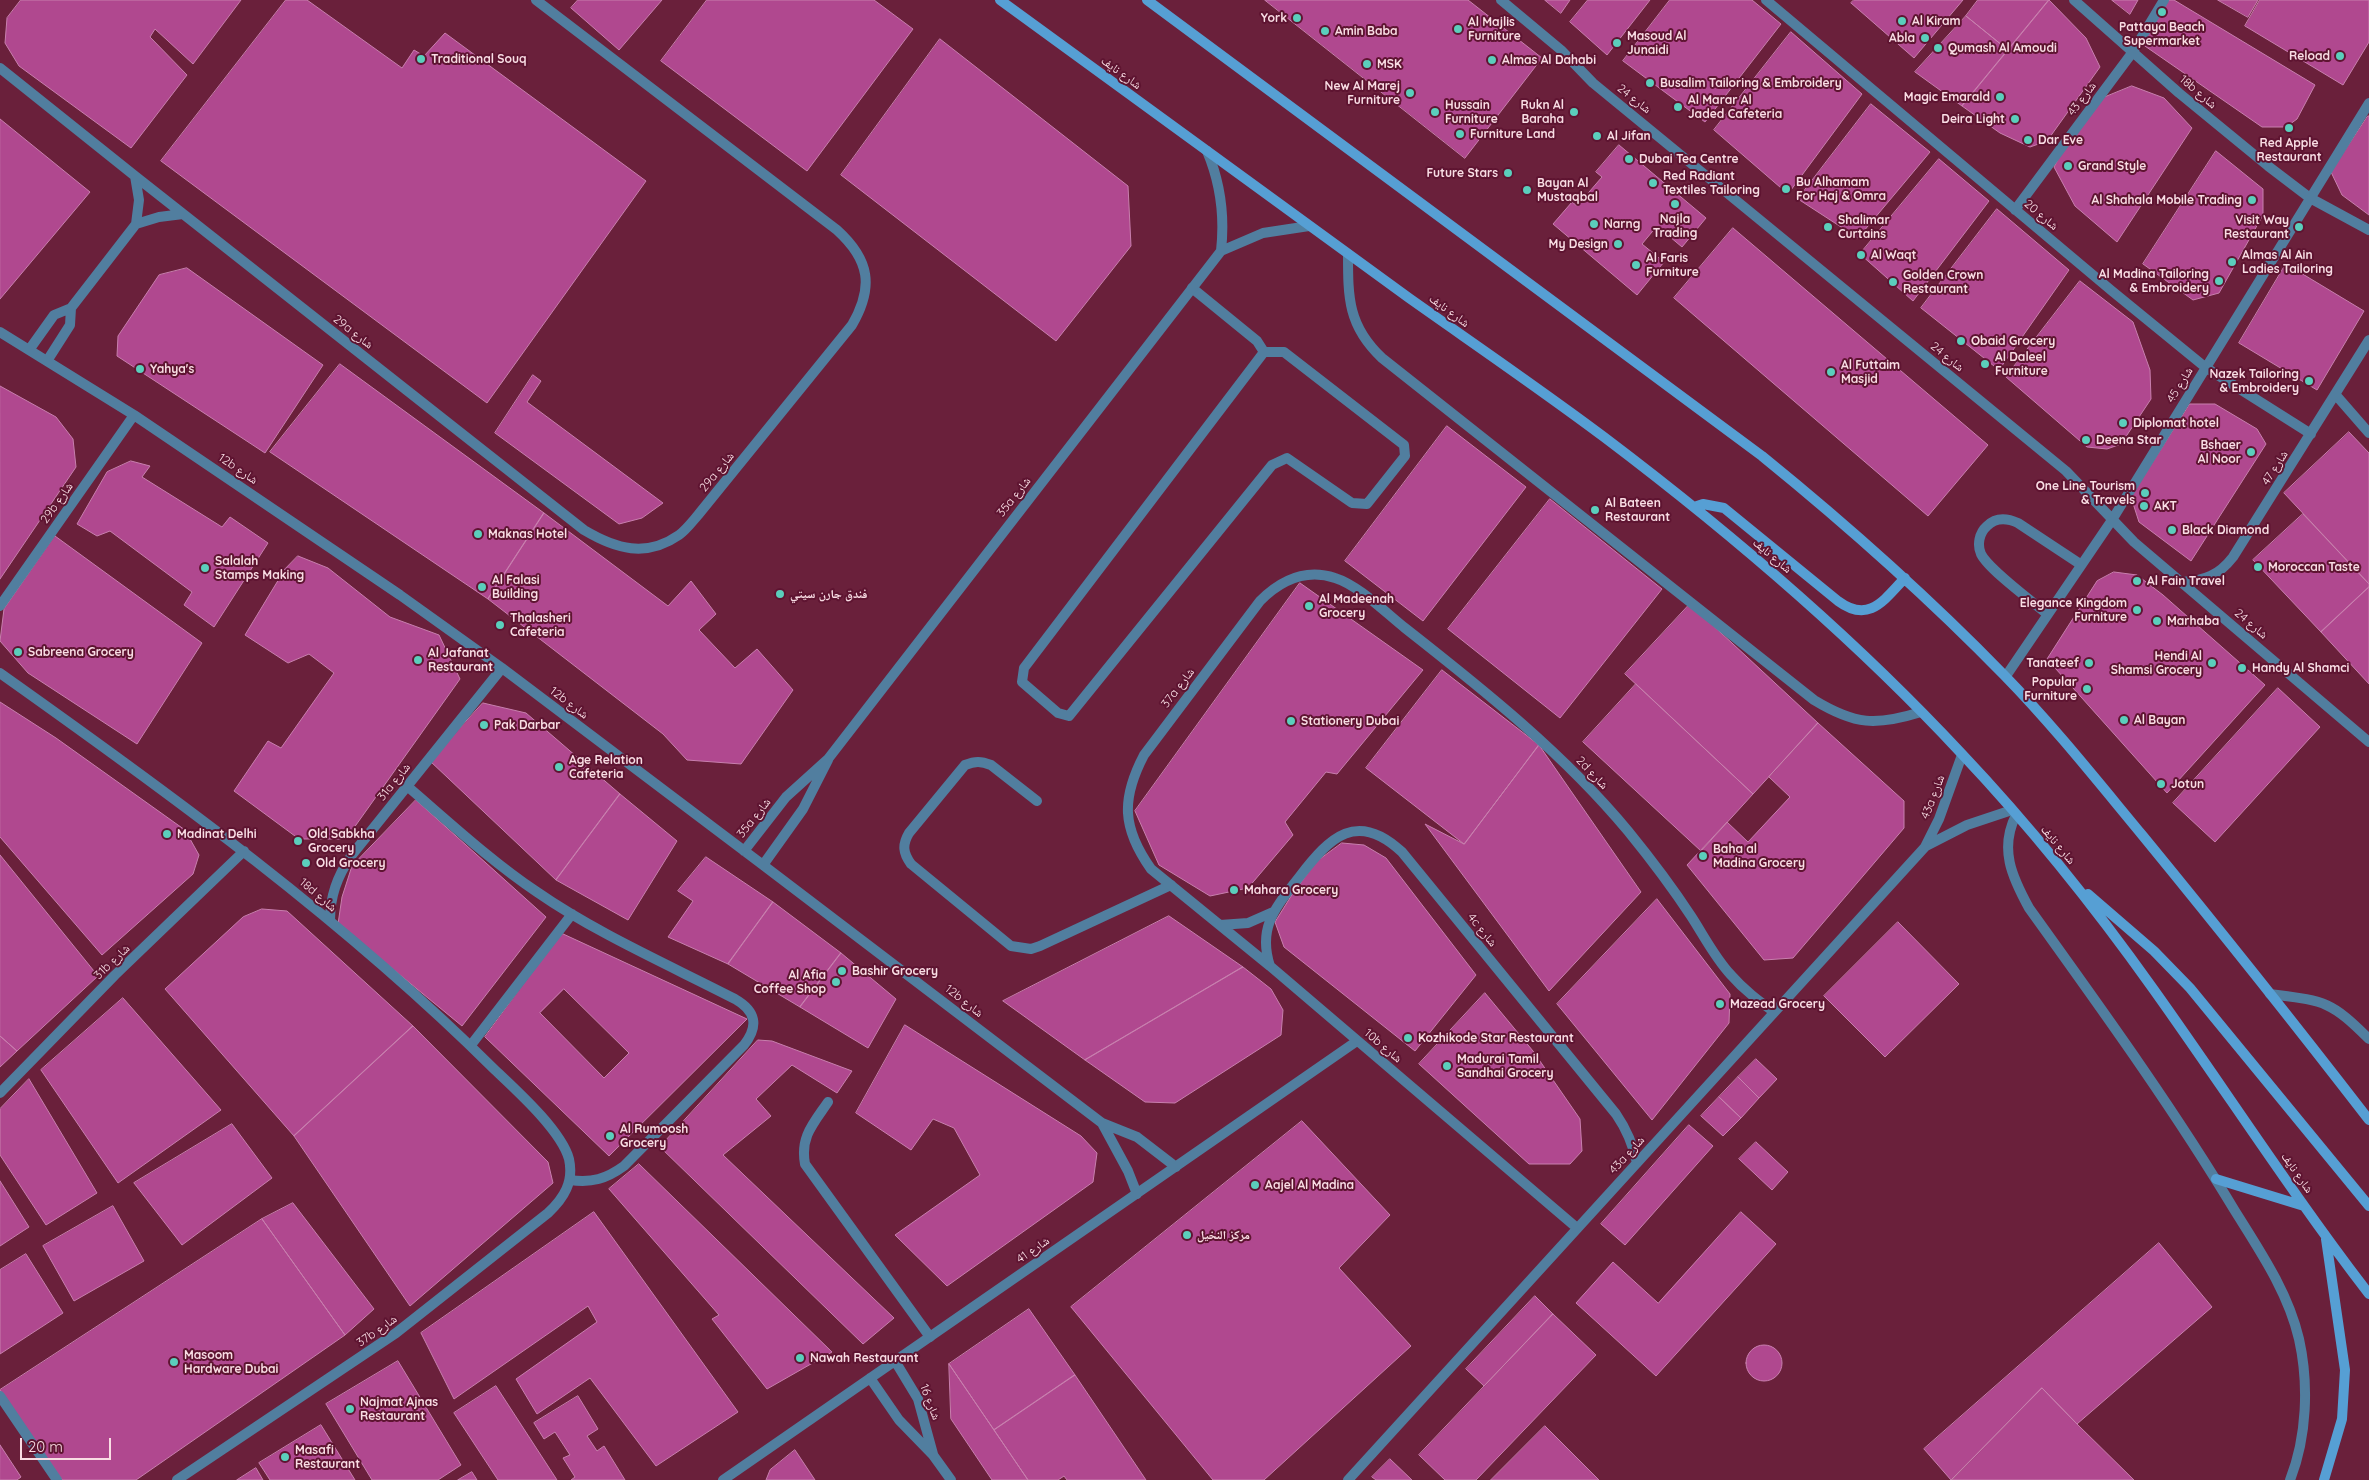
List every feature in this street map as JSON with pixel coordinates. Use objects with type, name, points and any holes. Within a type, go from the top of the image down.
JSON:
[{"type":"main road","name":"شارع نايف","points":[[1000,0],[1309,226],[1600,434],[1694,507],[1804,599],[1962,754],[2075,884],[2153,988],[2326,1238],[2369,1294]]},
{"type":"main road","points":[[1147,0],[1762,456],[1847,525],[2006,676],[2106,792],[2270,994],[2369,1120]]},
{"type":"main road","points":[[1694,507],[1703,504],[1713,505],[1730,512],[1838,601],[1855,610],[1875,608],[1904,578]]},
{"type":"main road","points":[[2075,884],[2148,945],[2190,988],[2369,1206]]},
{"type":"main road","points":[[2216,1179],[2304,1206]]},
{"type":"main road","points":[[2324,1480],[2342,1419],[2345,1370],[2326,1238]]},
{"type":"street","name":"29a شارع","points":[[0,68],[134,176],[584,530],[606,544],[632,550],[657,546],[680,535],[852,325],[863,306],[867,285],[863,264],[853,245],[837,230],[536,0]]},
{"type":"street","name":"شارع 24","points":[[1501,0],[1561,50],[1593,83],[2066,471],[2134,542],[2369,742]]},
{"type":"street","name":"شارع 20","points":[[1766,0],[2015,210],[2206,367],[2311,434]]},
{"type":"street","name":"18b شارع","points":[[2074,0],[2132,53],[2227,133],[2310,198],[2369,230]]},
{"type":"street","name":"شارع 43","points":[[2015,210],[2132,53],[2164,0]]},
{"type":"street","name":"شارع 45","points":[[2006,676],[2080,564],[2112,520],[2369,103]]},
{"type":"street","points":[[1207,151],[1215,170],[1223,210],[1220,250],[1263,233],[1309,226]]},
{"type":"street","points":[[29,350],[54,316],[71,308],[136,224],[140,200],[134,176]]},
{"type":"street","points":[[136,224],[159,217],[183,214]]},
{"type":"street","name":"35a شارع","points":[[744,851],[796,786],[828,759],[1220,250]]},
{"type":"street","points":[[1348,254],[1348,289],[1351,309],[1358,328],[1368,344],[1390,364],[1814,700],[1838,714],[1866,722],[1894,720],[1921,712]]},
{"type":"street","points":[[1192,288],[1257,341],[1264,352]]},
{"type":"street","points":[[47,361],[70,326],[71,308]]},
{"type":"street","name":"12b شارع","points":[[0,332],[134,415],[297,523],[502,668],[1102,1123],[1138,1137],[1176,1166]]},
{"type":"street","name":"شارع 47","points":[[2182,582],[2196,582],[2211,577],[2224,568],[2233,557],[2369,340]]},
{"type":"street","points":[[1264,352],[1284,352],[1404,445],[1405,456],[1367,504],[1352,503],[1287,458],[1272,464],[1069,716],[1058,713],[1022,682],[1024,668],[1264,352]]},
{"type":"street","points":[[2335,394],[2369,432]]},
{"type":"street","name":"29b شارع","points":[[0,606],[134,415]]},
{"type":"street","points":[[2047,614],[1987,563],[1979,546],[1980,536],[1984,528],[2000,518],[2018,522],[2080,564]]},
{"type":"street","name":"37a شارع","points":[[1171,885],[1151,869],[1137,849],[1128,825],[1127,801],[1133,776],[1144,755],[1260,601],[1275,586],[1293,577],[1314,574],[1335,578],[1353,587]]},
{"type":"street","name":"2d شارع","points":[[1353,587],[1545,744],[1588,786],[1628,831],[1665,879],[1714,954],[1731,975],[1750,994],[1774,1012]]},
{"type":"street","name":"31a شارع","points":[[330,922],[330,905],[334,887],[341,871],[502,668]]},
{"type":"street","name":"18d شارع","points":[[0,673],[130,765],[244,851],[425,1003],[511,1085],[562,1142],[569,1160],[570,1180]]},
{"type":"street","name":"43a شارع","points":[[1348,1480],[1925,847],[1940,819],[1962,754]]},
{"type":"street","name":"35a شارع","points":[[763,865],[811,797],[828,759]]},
{"type":"street","points":[[1037,801],[991,765],[983,762],[973,762],[965,765],[909,833],[905,840],[904,849],[906,857],[911,864],[1003,941],[1021,950],[1040,946],[1171,885]]},
{"type":"street","points":[[407,786],[506,870],[572,914],[745,1005],[752,1014],[754,1025],[751,1036],[744,1045],[624,1166],[612,1175],[599,1180],[584,1182],[570,1180]]},
{"type":"street","points":[[2014,812],[2007,846],[2019,888],[2029,908],[2114,1026],[2216,1179],[2284,1294],[2299,1338],[2305,1385],[2302,1432],[2290,1480]]},
{"type":"street","name":"43a شارع","points":[[1925,847],[1967,824],[2014,812]]},
{"type":"street","name":"4c شارع","points":[[1270,966],[1266,941],[1267,926],[1273,912],[1318,852],[1329,842],[1344,834],[1360,831],[1376,834],[1390,841],[1408,859],[1616,1114],[1634,1146],[1637,1163]]},
{"type":"street","name":"31b شارع","points":[[0,1093],[115,975],[244,851]]},
{"type":"street","name":"10b شارع","points":[[1171,885],[1270,966],[1578,1228]]},
{"type":"street","name":"4c شارع","points":[[1220,925],[1248,923],[1273,912]]},
{"type":"street","points":[[471,1046],[572,914]]},
{"type":"street","points":[[2270,994],[2311,999],[2329,1005],[2349,1019],[2369,1038]]},
{"type":"street","name":"شارع 41","points":[[729,1478],[870,1378],[1357,1041]]},
{"type":"street","points":[[828,1102],[804,1139],[803,1152],[805,1164],[930,1337]]},
{"type":"street","name":"12b شارع","points":[[1102,1123],[1128,1171],[1137,1194]]},
{"type":"street","name":"37b شارع","points":[[177,1480],[396,1334],[548,1213],[563,1199],[570,1180]]},
{"type":"street","name":"شارع 16","points":[[895,1361],[918,1399],[933,1455]]},
{"type":"street","name":"شارع 16","points":[[870,1378],[899,1420],[933,1455],[951,1480]]},
{"type":"street","points":[[0,1396],[57,1480]]},
{"type":"building","points":[[21,0],[241,0],[193,64],[155,29],[150,37],[187,75],[131,148],[19,66],[5,43],[7,18]]},
{"type":"building","points":[[286,0],[307,0],[402,68],[414,50],[424,56],[445,33],[646,181],[487,403],[161,161]]},
{"type":"building","points":[[578,0],[662,0],[619,50],[571,8]]},
{"type":"building","points":[[707,0],[874,0],[913,29],[807,171],[661,61]]},
{"type":"building","points":[[1265,0],[1468,0],[1542,58],[1465,158]]},
{"type":"building","points":[[1545,0],[1570,0],[1561,13]]},
{"type":"building","points":[[1588,0],[1650,0],[1607,55],[1570,22]]},
{"type":"building","points":[[1670,0],[1752,0],[1781,24],[1705,122],[1623,61]]},
{"type":"building","points":[[1854,0],[1963,0],[1914,58],[1851,3]]},
{"type":"building","points":[[1978,0],[2049,0],[2008,50],[1966,16]]},
{"type":"building","points":[[2049,0],[2086,38],[2100,67],[2047,141],[2030,147],[2000,133],[1962,106]]},
{"type":"building","points":[[2112,0],[2138,0],[2130,14]]},
{"type":"building","points":[[2169,0],[2174,0],[2315,85],[2297,119],[2286,127],[2262,127],[2142,44]]},
{"type":"building","points":[[2218,0],[2258,0],[2248,17]]},
{"type":"building","points":[[2260,0],[2369,0],[2369,42],[2343,85],[2245,26]]},
{"type":"building","points":[[1966,16],[2008,50],[1962,106],[1915,72]]},
{"type":"building","points":[[1791,32],[1862,94],[1788,194],[1714,130]]},
{"type":"building","points":[[940,39],[1128,186],[1131,246],[1056,341],[841,175]]},
{"type":"building","points":[[2132,86],[2164,98],[2192,128],[2117,242],[2075,206],[2054,167],[2067,141],[2100,99]]},
{"type":"building","points":[[1871,104],[1930,152],[1858,238],[1798,199]]},
{"type":"building","points":[[2368,116],[2369,215],[2342,195],[2331,172]]},
{"type":"building","points":[[0,119],[90,192],[0,299]]},
{"type":"building","points":[[1619,145],[1706,218],[1682,247],[1657,226],[1642,244],[1664,262],[1637,295],[1553,224],[1572,202],[1577,206],[1602,177],[1596,172]]},
{"type":"building","points":[[2216,151],[2263,189],[2263,215],[2219,293],[2193,300],[2143,264]]},
{"type":"building","points":[[1939,159],[1989,201],[1913,301],[1860,254]]},
{"type":"building","points":[[1997,209],[2069,270],[1999,370],[1921,308]]},
{"type":"building","name":"Al Futtaim Masjid","points":[[1733,228],[1988,445],[1928,516],[1674,298]]},
{"type":"building","points":[[2286,264],[2364,311],[2317,390],[2239,343]]},
{"type":"building","points":[[187,268],[323,365],[265,453],[117,356],[118,336],[159,275]]},
{"type":"building","points":[[2080,281],[2133,322],[2150,370],[2151,399],[2121,444],[2107,449],[2087,447],[2006,377]]},
{"type":"building","points":[[340,364],[544,513],[488,599],[270,452]]},
{"type":"building","points":[[533,375],[541,381],[527,402],[663,503],[642,518],[619,524],[495,433]]},
{"type":"building","points":[[0,386],[56,417],[73,439],[76,467],[0,579]]},
{"type":"building","points":[[2190,404],[2215,404],[2257,429],[2266,444],[2191,561],[2139,522],[2131,497]]},
{"type":"building","points":[[1447,426],[1526,487],[1423,621],[1345,561]]},
{"type":"building","points":[[2349,432],[2369,453],[2369,584],[2284,493]]},
{"type":"building","name":"Salalah Stamps Making","points":[[131,461],[150,466],[142,477],[222,527],[230,517],[268,543],[214,627],[184,605],[192,592],[110,531],[97,536],[77,524],[107,472]]},
{"type":"building","points":[[1550,499],[1662,589],[1560,718],[1448,629]]},
{"type":"building","points":[[544,513],[668,606],[691,581],[716,614],[699,630],[735,668],[757,649],[793,690],[741,764],[687,760],[663,734],[488,599]]},
{"type":"building","points":[[2303,514],[2369,584],[2369,587],[2321,632],[2253,560]]},
{"type":"building","points":[[55,536],[202,643],[137,744],[28,673],[0,641],[4,609]]},
{"type":"building","points":[[298,556],[328,568],[390,617],[439,635],[460,679],[346,839],[299,839],[234,791],[268,741],[281,748],[334,673],[309,654],[288,663],[245,635],[285,569]]},
{"type":"building","points":[[2114,572],[2137,575],[2163,595],[2265,685],[2167,793],[2047,659],[2097,581]]},
{"type":"building","name":"Stationery Dubai","points":[[1300,583],[1423,670],[1337,774],[1326,772],[1285,822],[1293,835],[1248,888],[1210,896],[1159,865],[1135,811]]},
{"type":"building","points":[[2369,587],[2369,684],[2321,632]]},
{"type":"building","points":[[1690,604],[1818,723],[1753,794],[1625,674]]},
{"type":"building","points":[[1442,670],[1539,745],[1464,844],[1366,768]]},
{"type":"building","points":[[1636,684],[1753,794],[1701,851],[1583,742]]},
{"type":"building","points":[[2278,688],[2320,727],[2215,842],[2173,803]]},
{"type":"building","points":[[0,702],[56,738],[185,830],[199,855],[193,874],[102,955],[0,837]]},
{"type":"building","points":[[483,703],[526,713],[620,794],[556,880],[430,761]]},
{"type":"building","points":[[1818,723],[1904,801],[1904,828],[1793,958],[1764,960],[1687,865],[1727,822],[1748,842],[1790,797],[1769,777]]},
{"type":"building","points":[[1539,745],[1641,892],[1549,991],[1425,824],[1464,844]]},
{"type":"building","points":[[620,794],[677,841],[628,920],[556,880]]},
{"type":"building","points":[[416,800],[546,917],[462,1026],[338,924],[342,897],[352,866]]},
{"type":"building","points":[[1342,843],[1364,845],[1386,858],[1476,975],[1415,1051],[1284,947],[1275,922],[1316,862]]},
{"type":"building","points":[[0,855],[98,976],[17,1051],[0,1036]]},
{"type":"building","points":[[706,857],[773,902],[728,964],[668,937],[693,901],[678,891]]},
{"type":"building","points":[[1657,899],[1730,994],[1729,1023],[1652,1120],[1557,1004]]},
{"type":"building","points":[[773,902],[841,953],[800,1007],[728,964]]},
{"type":"building","points":[[262,909],[287,911],[413,1026],[294,1136],[165,989],[243,917]]},
{"type":"building","points":[[1169,916],[1243,967],[1085,1060],[1003,1001]]},
{"type":"building","points":[[1898,922],[1959,984],[1885,1057],[1824,996]]},
{"type":"building","points":[[561,933],[747,1019],[609,1156],[485,1037]],"holes":[[[564,989],[629,1053],[604,1078],[540,1013]]]},
{"type":"building","points":[[841,953],[896,999],[868,1048],[800,1007]]},
{"type":"building","points":[[1243,967],[1271,989],[1283,1010],[1281,1035],[1175,1103],[1145,1102],[1085,1060]]},
{"type":"building","points":[[1485,993],[1533,1051],[1580,1119],[1582,1151],[1570,1164],[1529,1164],[1419,1064]]},
{"type":"building","points":[[123,998],[221,1110],[118,1183],[41,1070]]},
{"type":"building","points":[[905,1025],[1081,1136],[1097,1153],[1093,1182],[947,1286],[895,1235],[980,1175],[954,1128],[933,1119],[911,1150],[856,1113]]},
{"type":"building","points":[[413,1026],[548,1162],[553,1183],[410,1306],[294,1136]]},
{"type":"building","points":[[0,1036],[17,1051],[0,1067]]},
{"type":"building","points":[[758,1040],[772,1041],[852,1071],[837,1093],[792,1065],[756,1099],[771,1116],[723,1155],[894,1318],[863,1344],[660,1147]]},
{"type":"building","points":[[1756,1059],[1777,1079],[1759,1098],[1738,1077]]},
{"type":"building","points":[[1738,1077],[1759,1098],[1741,1118],[1719,1097]]},
{"type":"building","points":[[29,1079],[97,1193],[46,1225],[0,1155],[0,1109]]},
{"type":"building","points":[[1719,1097],[1741,1118],[1723,1136],[1701,1116]]},
{"type":"building","points":[[1302,1121],[1390,1215],[1339,1268],[1411,1346],[1264,1480],[1213,1480],[1071,1307]]},
{"type":"building","points":[[232,1124],[272,1178],[182,1245],[134,1183]]},
{"type":"building","points":[[1689,1125],[1713,1146],[1625,1245],[1601,1224]]},
{"type":"building","points":[[1756,1142],[1788,1172],[1772,1190],[1739,1159]]},
{"type":"building","points":[[639,1164],[832,1352],[767,1389],[712,1319],[719,1315],[609,1189]]},
{"type":"building","points":[[0,1181],[29,1227],[0,1246]]},
{"type":"building","points":[[293,1203],[374,1309],[345,1335],[262,1219]]},
{"type":"building","points":[[113,1206],[144,1261],[74,1301],[43,1246]]},
{"type":"building","points":[[594,1212],[738,1412],[656,1466],[590,1378],[537,1414],[516,1379],[597,1322],[588,1306],[454,1399],[421,1333]]},
{"type":"building","points":[[1741,1212],[1776,1244],[1656,1376],[1576,1303],[1613,1262],[1658,1303]]},
{"type":"building","name":"Masoom Hardware Dubai","points":[[262,1219],[345,1335],[136,1480],[62,1480],[0,1390]]},
{"type":"building","points":[[2159,1243],[2212,1307],[2077,1424],[2042,1388],[1951,1480],[1924,1449]]},
{"type":"building","points":[[26,1254],[63,1313],[0,1354],[0,1270]]},
{"type":"building","points":[[1535,1296],[1553,1314],[1484,1386],[1466,1369]]},
{"type":"building","points":[[1029,1309],[1075,1375],[994,1430],[949,1364]]},
{"type":"building","points":[[1553,1314],[1596,1355],[1476,1480],[1445,1480],[1419,1455]]},
{"type":"building","points":[[1764,1345],[1771,1346],[1777,1350],[1781,1356],[1781,1370],[1777,1376],[1771,1380],[1764,1381],[1757,1380],[1751,1376],[1747,1370],[1746,1363],[1747,1356],[1751,1350],[1757,1346]]},
{"type":"building","points":[[398,1361],[461,1465],[438,1480],[372,1480],[326,1404]]},
{"type":"building","points":[[949,1364],[1028,1480],[992,1480],[951,1419]]},
{"type":"building","points":[[1075,1375],[1146,1480],[1067,1480],[1064,1476],[1058,1480],[1028,1480],[994,1430]]},
{"type":"building","points":[[496,1386],[557,1480],[498,1480],[454,1413]]},
{"type":"building","points":[[2042,1388],[2077,1424],[2134,1480],[1952,1480]]},
{"type":"building","points":[[578,1396],[598,1429],[587,1436],[597,1451],[604,1446],[625,1480],[571,1480],[575,1477],[563,1458],[570,1455],[555,1432],[544,1439],[534,1423]]},
{"type":"building","points":[[321,1425],[355,1480],[270,1480],[259,1463]]},
{"type":"building","points":[[1545,1426],[1599,1480],[1491,1480]]},
{"type":"building","points":[[0,1445],[21,1477],[17,1480],[0,1480]]},
{"type":"building","points":[[795,1450],[815,1480],[766,1480],[770,1470]]},
{"type":"building","points":[[1390,1459],[1412,1480],[1376,1480],[1372,1477]]},
{"type":"building","points":[[256,1468],[263,1480],[237,1480]]},
{"type":"building","points":[[472,1472],[477,1480],[458,1480]]},
{"type":"place","name":"Pattaya Beach Supermarket","points":[[2162,12]]},
{"type":"place","name":"York","points":[[1297,18]]},
{"type":"place","name":"Al Kiram","points":[[1902,21]]},
{"type":"place","name":"Al Majlis Furniture","points":[[1458,29]]},
{"type":"place","name":"Amin Baba","points":[[1325,31]]},
{"type":"place","name":"Abla","points":[[1925,38]]},
{"type":"place","name":"Masoud Al Junaidi","points":[[1617,43]]},
{"type":"place","name":"Qumash Al Amoudi","points":[[1938,48]]},
{"type":"place","name":"Reload","points":[[2340,56]]},
{"type":"place","name":"Traditional Souq","points":[[421,59]]},
{"type":"place","name":"Almas Al Dahabi","points":[[1492,60]]},
{"type":"place","name":"MSK","points":[[1367,64]]},
{"type":"place","name":"Busalim Tailoring & Embroidery","points":[[1650,83]]},
{"type":"place","name":"New Al Marej Furniture","points":[[1410,93]]},
{"type":"place","name":"Magic Emarald","points":[[2000,97]]},
{"type":"place","name":"Al Marar Al Jaded Cafeteria","points":[[1678,107]]},
{"type":"place","name":"Hussain Furniture","points":[[1435,112]]},
{"type":"place","name":"Rukn Al Baraha","points":[[1574,112]]},
{"type":"place","name":"Deira Light","points":[[2015,119]]},
{"type":"place","name":"Red Apple Restaurant","points":[[2289,128]]},
{"type":"place","name":"Furniture Land","points":[[1460,134]]},
{"type":"place","name":"Al Jifan","points":[[1597,136]]},
{"type":"place","name":"Dar Eve","points":[[2028,140]]},
{"type":"place","name":"Dubai Tea Centre","points":[[1629,159]]},
{"type":"place","name":"Grand Style","points":[[2068,166]]},
{"type":"place","name":"Future Stars","points":[[1508,173]]},
{"type":"place","name":"Red Radiant Textiles Tailoring","points":[[1653,183]]},
{"type":"place","name":"Bu Alhamam For Haj & Omra","points":[[1786,189]]},
{"type":"place","name":"Bayan Al Mustaqbal","points":[[1527,190]]},
{"type":"place","name":"Al Shahala Mobile Trading","points":[[2252,200]]},
{"type":"place","name":"Najla Trading","points":[[1675,204]]},
{"type":"place","name":"Narng","points":[[1594,224]]},
{"type":"place","name":"Shalimar Curtains","points":[[1828,227]]},
{"type":"place","name":"Visit Way Restaurant","points":[[2299,227]]},
{"type":"place","name":"My Design","points":[[1618,244]]},
{"type":"place","name":"Al Waqt","points":[[1861,255]]},
{"type":"place","name":"Almas Al Ain Ladies Tailoring","points":[[2232,262]]},
{"type":"place","name":"Al Faris Furniture","points":[[1636,265]]},
{"type":"place","name":"Al Madina Tailoring & Embroidery","points":[[2219,281]]},
{"type":"place","name":"Golden Crown Restaurant","points":[[1893,282]]},
{"type":"place","name":"Obaid Grocery","points":[[1961,341]]},
{"type":"place","name":"Al Daleel Furniture","points":[[1985,364]]},
{"type":"place","name":"Yahya's","points":[[140,369]]},
{"type":"place","name":"Al Futtaim Masjid","points":[[1831,372]]},
{"type":"place","name":"Nazek Tailoring & Embroidery","points":[[2309,381]]},
{"type":"place","name":"Diplomat hotel","points":[[2123,423]]},
{"type":"place","name":"Deena Star","points":[[2086,440]]},
{"type":"place","name":"Bshaer Al Noor","points":[[2251,452]]},
{"type":"place","name":"One Line Tourism & Travels","points":[[2145,493]]},
{"type":"place","name":"AKT","points":[[2144,506]]},
{"type":"place","name":"Al Bateen Restaurant","points":[[1595,510]]},
{"type":"place","name":"Black Diamond","points":[[2172,530]]},
{"type":"place","name":"Maknas Hotel","points":[[478,534]]},
{"type":"place","name":"Moroccan Taste","points":[[2258,567]]},
{"type":"place","name":"Salalah Stamps Making","points":[[205,568]]},
{"type":"place","name":"Al Fain Travel","points":[[2137,581]]},
{"type":"place","name":"Al Falasi Building","points":[[482,587]]},
{"type":"place","name":"فندق جارن سيتي","points":[[780,594]]},
{"type":"place","name":"Al Madeenah Grocery","points":[[1309,606]]},
{"type":"place","name":"Elegance Kingdom Furniture","points":[[2137,610]]},
{"type":"place","name":"Marhaba","points":[[2157,621]]},
{"type":"place","name":"Thalasheri Cafeteria","points":[[500,625]]},
{"type":"place","name":"Sabreena Grocery","points":[[18,652]]},
{"type":"place","name":"Al Jafanat Restaurant","points":[[418,660]]},
{"type":"place","name":"Tanateef","points":[[2089,663]]},
{"type":"place","name":"Hendi Al Shamsi Grocery","points":[[2212,663]]},
{"type":"place","name":"Handy Al Shamci","points":[[2242,668]]},
{"type":"place","name":"Popular Furniture","points":[[2087,689]]},
{"type":"place","name":"Al Bayan","points":[[2124,720]]},
{"type":"place","name":"Stationery Dubai","points":[[1291,721]]},
{"type":"place","name":"Pak Darbar","points":[[484,725]]},
{"type":"place","name":"Age Relation Cafeteria","points":[[559,767]]},
{"type":"place","name":"Jotun","points":[[2161,784]]},
{"type":"place","name":"Madinat Delhi","points":[[167,834]]},
{"type":"place","name":"Old Sabkha Grocery","points":[[298,841]]},
{"type":"place","name":"Baha al Madina Grocery","points":[[1703,856]]},
{"type":"place","name":"Old Grocery","points":[[306,863]]},
{"type":"place","name":"Mahara Grocery","points":[[1234,890]]},
{"type":"place","name":"Bashir Grocery","points":[[842,971]]},
{"type":"place","name":"Al Afia Coffee Shop","points":[[836,982]]},
{"type":"place","name":"Mazead Grocery","points":[[1720,1004]]},
{"type":"place","name":"Kozhikode Star Restaurant","points":[[1408,1038]]},
{"type":"place","name":"Madurai Tamil Sandhai Grocery","points":[[1447,1066]]},
{"type":"place","name":"Al Rumoosh Grocery","points":[[610,1136]]},
{"type":"place","name":"Aajel Al Madina","points":[[1255,1185]]},
{"type":"place","name":"مرکز النخیل","points":[[1187,1235]]},
{"type":"place","name":"Nawah Restaurant","points":[[800,1358]]},
{"type":"place","name":"Masoom Hardware Dubai","points":[[174,1362]]},
{"type":"place","name":"Najmat Ajnas Restaurant","points":[[350,1409]]},
{"type":"place","name":"Masafi Restaurant","points":[[285,1457]]}]
